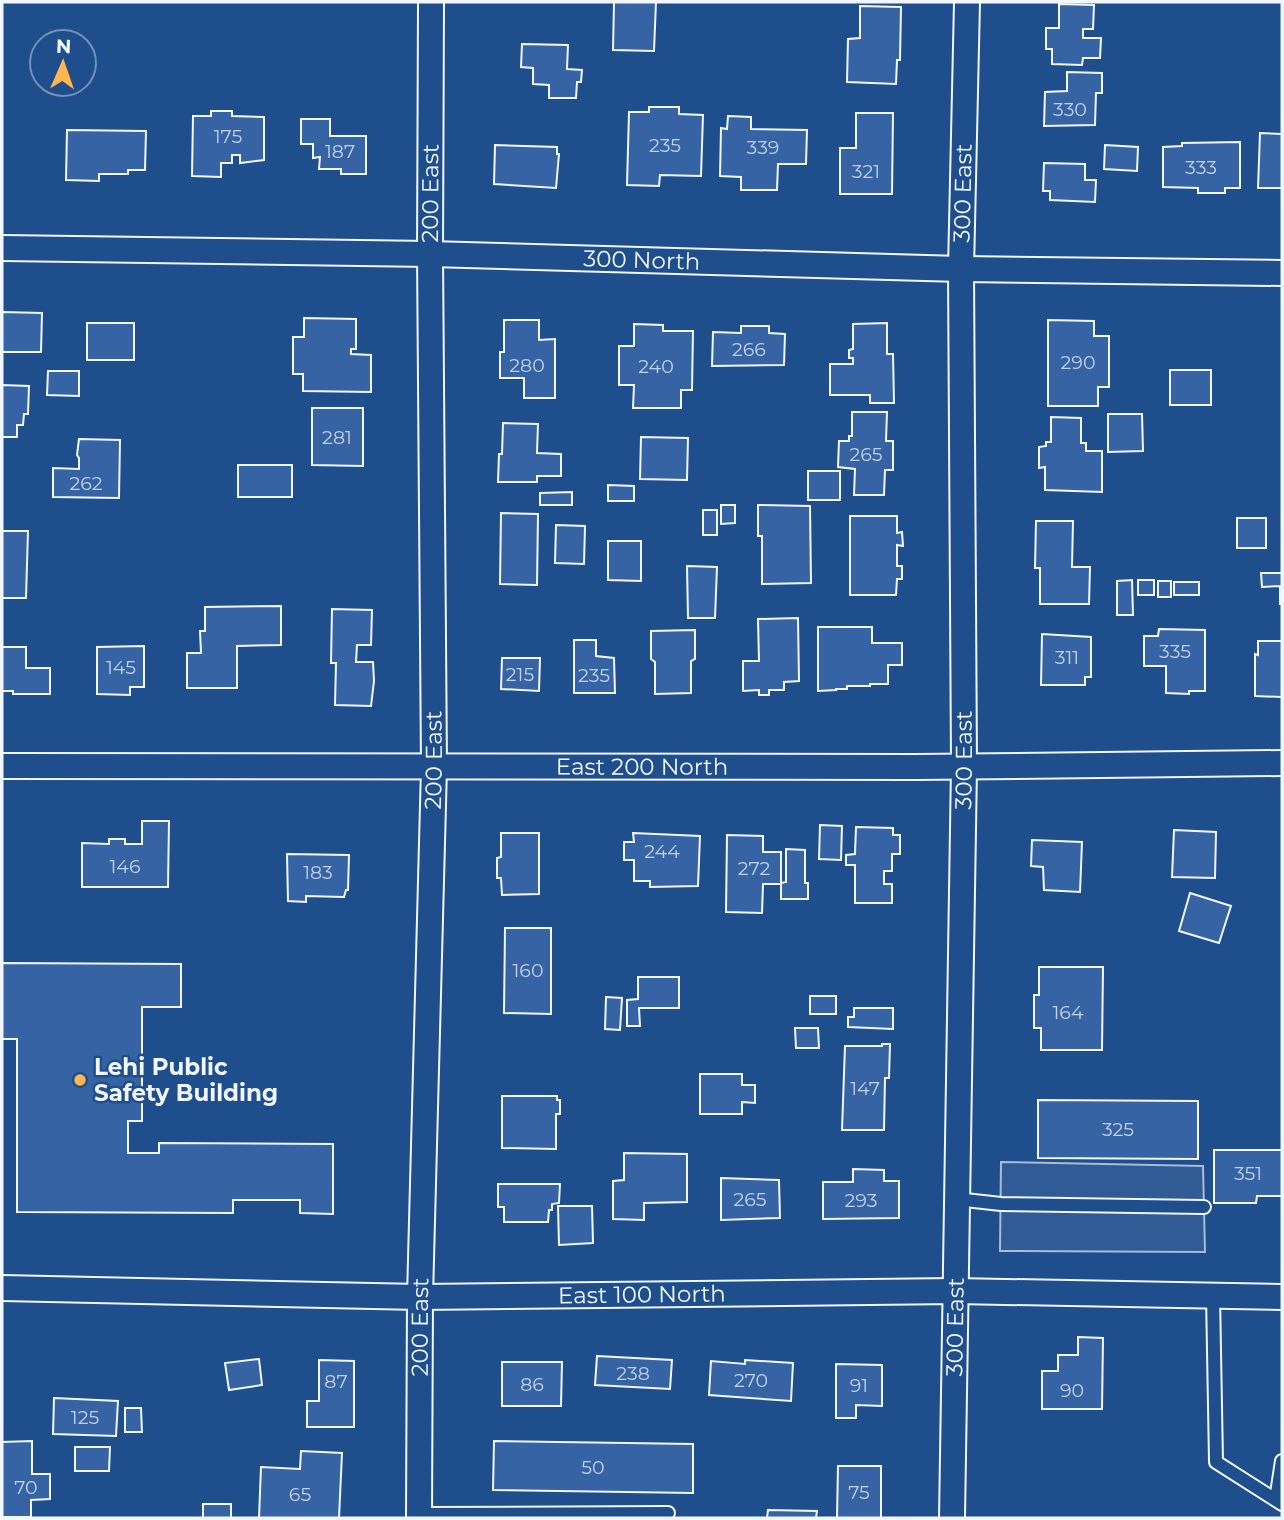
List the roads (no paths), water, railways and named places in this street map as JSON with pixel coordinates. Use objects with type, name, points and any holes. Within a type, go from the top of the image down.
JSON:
[{"type":"street","name":"200 East","points":[[419,1516],[419,1297],[433,767],[431,2]]},
{"type":"street","name":"300 East","points":[[952,1518],[964,766],[961,269],[967,2]]},
{"type":"street","name":"300 North","points":[[2,248],[430,254],[961,269],[1282,272]]},
{"type":"street","name":"East 200 North","points":[[2,766],[964,766],[1282,763]]},
{"type":"street","name":"East 100 North","points":[[2,1288],[419,1297],[955,1291],[1282,1297]]},
{"type":"lane","points":[[956,1199],[1000,1204],[1204,1207]]},
{"type":"lane","points":[[1213,1295],[1216,1462],[1279,1502],[1282,1461]]},
{"type":"lane","points":[[419,1516],[668,1513]]},
{"type":"place","name":"Lehi Public Safety Building","points":[[80,1080]]}]
